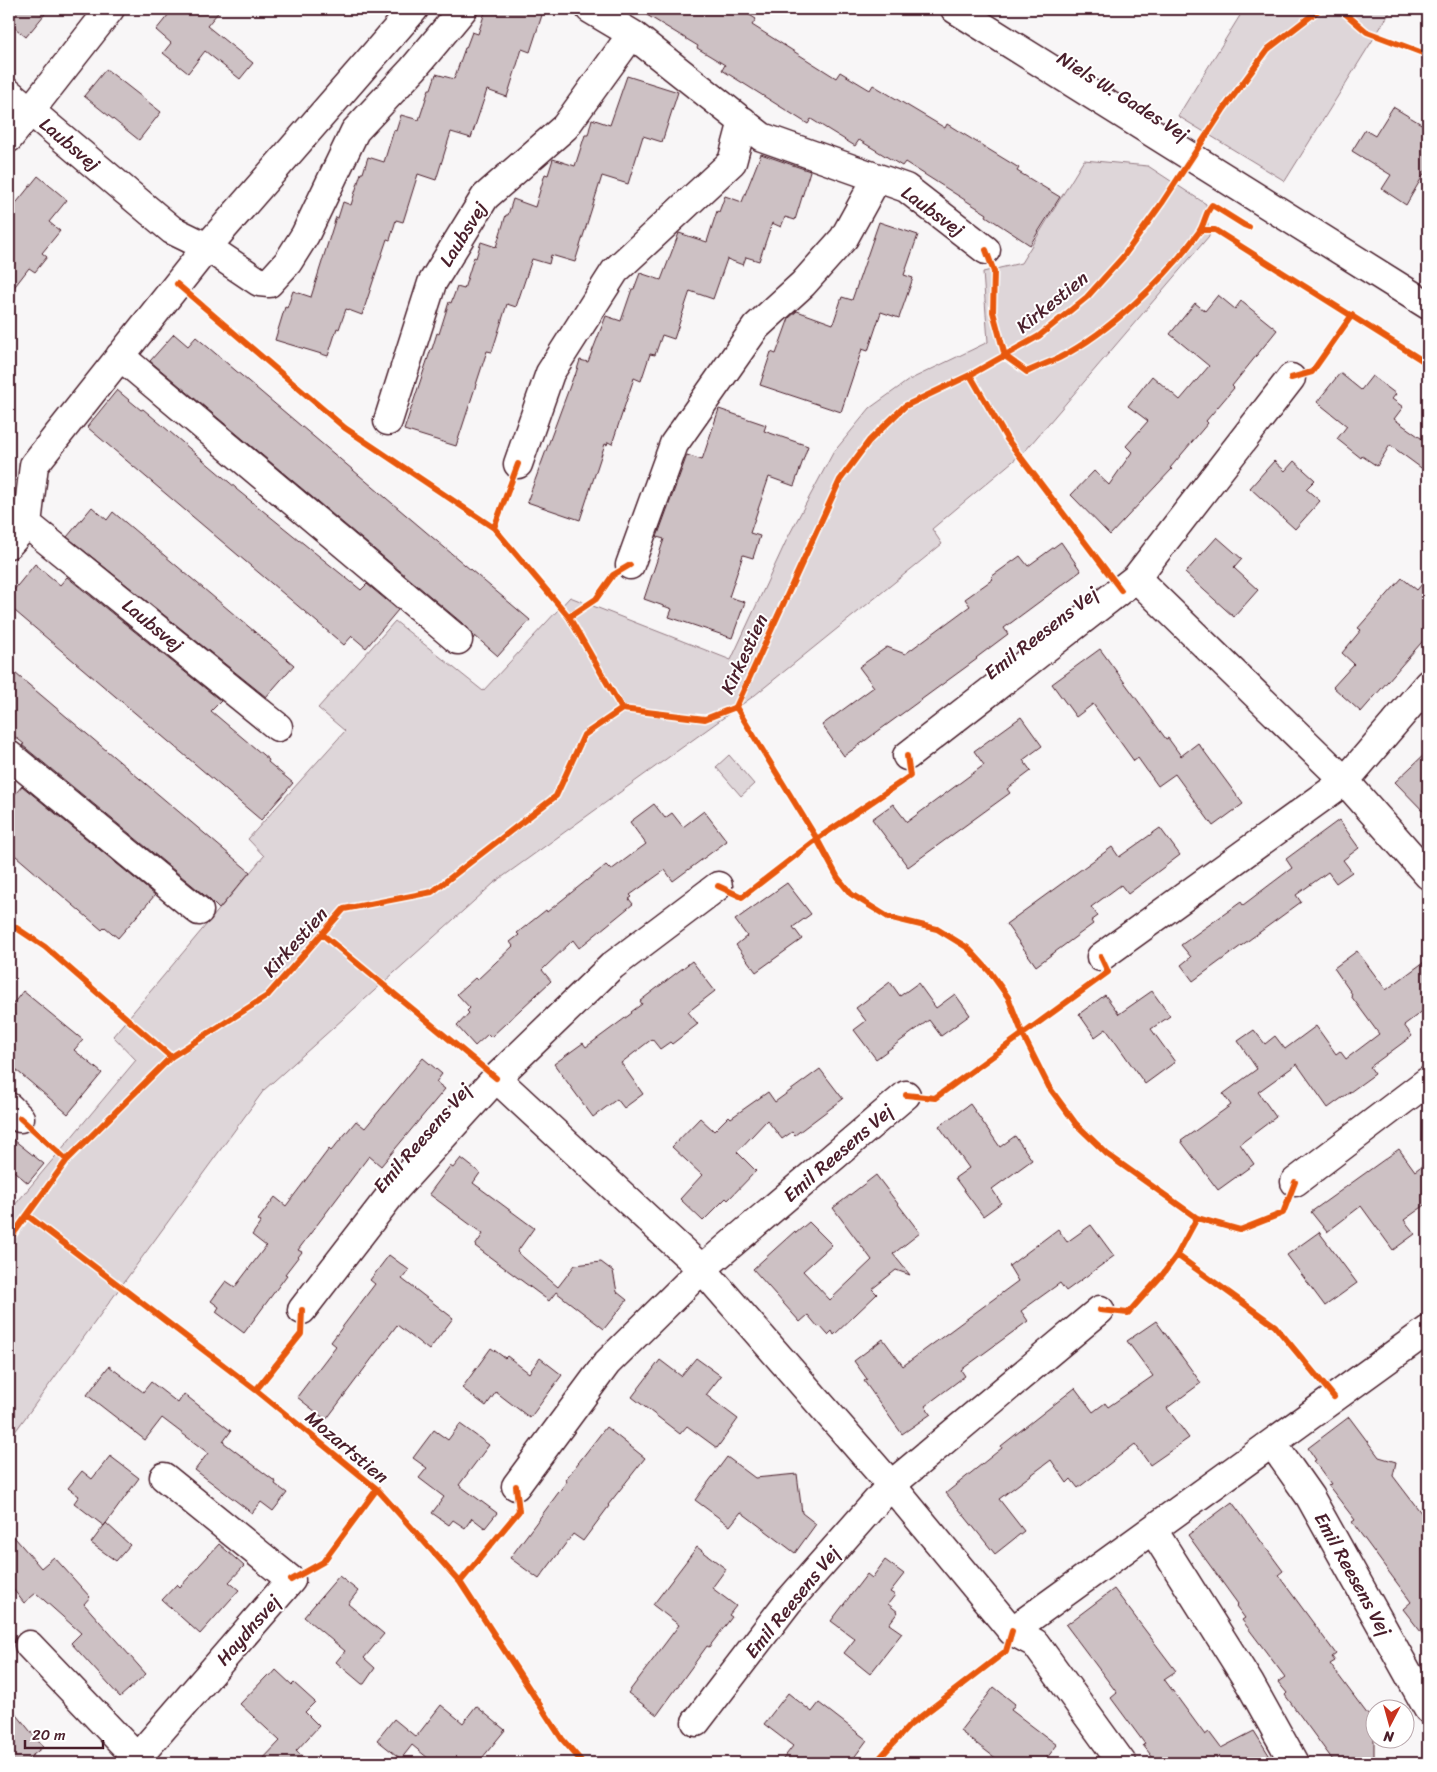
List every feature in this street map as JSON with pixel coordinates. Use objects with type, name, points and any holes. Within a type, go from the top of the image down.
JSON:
[{"type":"street","name":"Laubsvej","points":[[9,138],[110,9]]},
{"type":"street","points":[[9,544],[27,524],[34,465],[207,247],[414,9]]},
{"type":"street","name":"Laubsvej","points":[[9,93],[172,230],[207,247],[259,282],[269,282],[288,262],[305,235],[355,132],[413,69],[463,9]]},
{"type":"street","name":"Laubsvej","points":[[590,9],[632,34],[762,137],[906,188],[986,250]]},
{"type":"street","name":"Niels W. Gades Vej","points":[[955,9],[1428,305]]},
{"type":"street","name":"Laubsvej","points":[[388,421],[432,283],[485,197],[565,127],[632,34]]},
{"type":"street","points":[[518,464],[550,373],[615,272],[732,162],[742,121]]},
{"type":"street","name":"Laubsvej","points":[[630,565],[674,444],[756,327],[803,284],[844,238],[877,178]]},
{"type":"street","points":[[120,356],[458,640]]},
{"type":"street","name":"Emil Reesens Vej","points":[[907,756],[1136,578],[1291,378]]},
{"type":"street","name":"Laubsvej","points":[[27,524],[278,727]]},
{"type":"street","points":[[1136,578],[1345,781],[1428,875]]},
{"type":"street","points":[[1101,957],[1345,781],[1428,684]]},
{"type":"street","points":[[9,755],[199,912]]},
{"type":"street","name":"Emil Reesens Vej","points":[[302,1310],[396,1188],[496,1078],[612,966],[718,886]]},
{"type":"street","name":"Emil Reesens Vej","points":[[496,1078],[702,1269],[892,1485],[1012,1631],[1035,1643],[1122,1763]]},
{"type":"street","points":[[1295,1182],[1428,1081]]},
{"type":"street","name":"Emil Reesens Vej","points":[[516,1486],[607,1364],[702,1269],[906,1095]]},
{"type":"street","name":"Emil Reesens Vej","points":[[696,1722],[788,1602],[892,1485],[1100,1310]]},
{"type":"street","points":[[1012,1631],[1428,1331]]},
{"type":"street","name":"Emil Reesens Vej","points":[[1272,1443],[1310,1497],[1428,1709]]},
{"type":"street","name":"Haydnsvej","points":[[29,1645],[134,1761],[291,1580],[164,1477]]},
{"type":"street","points":[[1153,1530],[1250,1684],[1294,1763]]},
{"type":"shaded area","points":[[1244,9],[1392,9],[1285,181],[1178,116]]},
{"type":"shaded area","points":[[1084,160],[1148,166],[1206,204],[1209,236],[1025,451],[932,529],[942,544],[755,695],[494,883],[264,1090],[9,1440],[9,1212],[136,1060],[113,1036],[264,856],[248,839],[345,731],[318,708],[395,621],[483,691],[570,597],[731,660],[788,537],[833,453],[870,408],[909,380],[988,342],[983,272],[1021,263]]},
{"type":"shaded area","points":[[729,755],[754,784],[741,796],[716,767]]},
{"type":"building","points":[[9,9],[49,9],[26,37],[9,23]]},
{"type":"building","points":[[173,9],[221,9],[207,26],[253,63],[240,79],[205,51],[188,73],[163,53],[171,43],[156,30]]},
{"type":"building","points":[[486,9],[544,9],[530,52],[522,49],[507,97],[487,90],[471,138],[451,132],[436,180],[418,174],[403,222],[396,220],[390,240],[387,239],[362,315],[346,309],[339,329],[337,328],[328,356],[275,340],[285,307],[287,308],[293,291],[311,297],[336,217],[338,218],[343,202],[351,205],[368,157],[384,162],[401,115],[419,120],[436,74],[454,79],[472,32],[478,34]]},
{"type":"building","points":[[637,9],[740,9],[756,19],[752,25],[836,78],[840,72],[870,90],[873,85],[945,128],[947,124],[1019,168],[1017,171],[1060,197],[1030,245],[986,216],[987,214],[905,162],[902,166],[859,140],[855,146],[811,119],[808,124],[722,70],[725,65],[697,48],[698,46]]},
{"type":"building","points":[[106,69],[161,112],[139,140],[84,96]]},
{"type":"building","points":[[627,76],[678,92],[662,142],[643,136],[628,184],[602,176],[575,262],[551,255],[549,264],[532,259],[516,307],[507,304],[492,352],[487,351],[456,446],[404,430],[449,302],[451,303],[457,287],[464,289],[481,242],[496,247],[513,199],[535,207],[545,174],[548,175],[553,159],[575,166],[585,135],[588,135],[592,119],[610,125]]},
{"type":"building","points":[[1393,107],[1428,128],[1428,167],[1406,205],[1382,189],[1391,175],[1352,151],[1365,130],[1375,136]]},
{"type":"building","points":[[761,154],[810,171],[795,220],[785,217],[781,227],[772,223],[759,261],[746,257],[743,265],[727,259],[713,299],[690,291],[674,339],[662,335],[655,355],[650,354],[641,381],[634,378],[612,444],[608,442],[607,445],[605,444],[580,520],[527,502],[580,360],[588,362],[606,316],[621,321],[632,289],[634,289],[640,273],[661,280],[679,233],[707,242],[717,211],[719,212],[725,196],[742,202]]},
{"type":"building","points":[[38,176],[67,200],[49,222],[60,231],[42,253],[47,257],[35,272],[29,268],[9,294],[9,212]]},
{"type":"building","points":[[879,222],[918,235],[904,275],[913,278],[899,318],[881,312],[868,351],[862,349],[841,412],[760,385],[771,352],[776,354],[789,318],[797,311],[833,324],[842,297],[852,300]]},
{"type":"building","points":[[1218,295],[1235,309],[1241,301],[1277,330],[1232,386],[1234,388],[1206,421],[1208,423],[1170,468],[1172,469],[1110,535],[1071,495],[1094,471],[1109,485],[1132,452],[1126,446],[1148,421],[1128,406],[1152,376],[1180,400],[1209,366],[1170,334],[1195,303],[1205,311]]},
{"type":"building","points":[[174,334],[188,346],[196,337],[530,620],[498,656],[475,636],[473,639],[468,628],[150,361]]},
{"type":"building","points":[[1340,373],[1361,390],[1372,376],[1396,394],[1392,399],[1403,407],[1394,419],[1428,443],[1428,473],[1390,445],[1377,466],[1362,456],[1361,458],[1337,439],[1347,426],[1317,402]]},
{"type":"building","points":[[117,390],[141,410],[143,409],[236,489],[361,590],[367,584],[398,610],[366,648],[352,636],[344,645],[87,427]]},
{"type":"building","points":[[719,409],[766,425],[764,431],[808,446],[794,486],[769,477],[750,533],[760,536],[753,558],[743,555],[729,597],[745,602],[732,638],[669,617],[672,609],[644,599],[664,539],[657,537],[687,455],[702,460]]},
{"type":"building","points":[[1274,461],[1285,471],[1294,461],[1315,480],[1306,489],[1320,501],[1295,529],[1250,488]]},
{"type":"building","points":[[92,507],[107,520],[113,512],[294,665],[266,697],[67,537]]},
{"type":"building","points":[[1217,537],[1242,559],[1234,568],[1258,590],[1234,617],[1185,573]]},
{"type":"building","points":[[1061,542],[1081,571],[1004,628],[1008,634],[977,659],[844,756],[822,725],[874,687],[859,667],[887,647],[905,654],[970,606],[965,599],[1020,556],[1028,566]]},
{"type":"building","points":[[35,564],[60,585],[67,577],[221,701],[211,711],[293,783],[261,820],[9,606],[9,596]]},
{"type":"building","points":[[1428,577],[1428,635],[1361,712],[1333,687],[1354,664],[1342,653],[1361,630],[1358,628],[1402,578],[1417,590]]},
{"type":"building","points":[[1100,649],[1166,739],[1168,738],[1181,756],[1198,743],[1243,804],[1213,826],[1175,774],[1158,786],[1138,758],[1134,761],[1093,704],[1076,717],[1052,684]]},
{"type":"building","points":[[9,668],[250,872],[219,909],[22,745],[24,744],[9,732]]},
{"type":"building","points":[[1021,717],[1042,746],[1023,760],[1031,771],[1007,789],[1010,793],[908,867],[872,819],[893,804],[907,822],[984,765],[974,751]]},
{"type":"building","points":[[1428,751],[1428,816],[1395,782]]},
{"type":"building","points":[[22,786],[155,895],[118,938],[105,927],[102,930],[9,850],[9,801]]},
{"type":"building","points":[[654,804],[665,818],[672,813],[683,827],[704,811],[727,841],[673,881],[665,870],[630,895],[632,897],[629,899],[633,904],[579,948],[573,940],[542,970],[551,981],[491,1037],[488,1034],[475,1046],[457,1026],[469,1013],[467,1011],[470,1008],[457,994],[475,978],[477,980],[513,946],[510,942],[519,935],[517,933],[546,910],[547,912],[606,865],[611,870],[646,844],[630,822]]},
{"type":"building","points":[[1339,820],[1359,848],[1343,860],[1352,872],[1336,883],[1328,872],[1296,895],[1301,902],[1193,981],[1181,965],[1191,957],[1181,945],[1241,902],[1243,905],[1292,868],[1286,859]]},
{"type":"building","points":[[1160,828],[1180,855],[1128,894],[1121,885],[1091,907],[1098,916],[1091,921],[1093,924],[1036,966],[1006,924],[1112,847],[1119,857]]},
{"type":"building","points":[[787,883],[811,914],[793,927],[802,939],[756,972],[736,945],[747,936],[735,920]]},
{"type":"building","points":[[1357,951],[1386,990],[1428,959],[1428,1007],[1404,1025],[1412,1036],[1370,1067],[1375,1074],[1328,1108],[1297,1064],[1258,1092],[1276,1117],[1240,1144],[1254,1164],[1218,1190],[1181,1141],[1231,1105],[1223,1094],[1257,1069],[1238,1041],[1254,1030],[1265,1044],[1275,1036],[1285,1049],[1316,1026],[1336,1054],[1340,1051],[1346,1059],[1379,1034],[1351,996],[1352,994],[1334,968]]},
{"type":"building","points":[[692,961],[715,991],[688,1012],[698,1024],[672,1044],[670,1042],[660,1049],[652,1039],[621,1063],[643,1094],[624,1108],[617,1099],[593,1117],[554,1064],[583,1043],[586,1047],[632,1013],[642,1004],[640,1001]]},
{"type":"building","points":[[890,982],[900,996],[918,983],[936,1008],[955,994],[970,1015],[941,1036],[929,1020],[876,1059],[854,1030],[866,1021],[856,1008]]},
{"type":"building","points":[[23,991],[83,1040],[74,1050],[102,1073],[68,1114],[9,1064],[9,1009]]},
{"type":"building","points":[[1152,991],[1170,1016],[1151,1029],[1175,1062],[1145,1084],[1106,1029],[1095,1037],[1079,1014],[1105,995],[1119,1014]]},
{"type":"building","points":[[423,1058],[442,1074],[436,1082],[445,1089],[381,1166],[369,1156],[298,1250],[302,1252],[244,1333],[216,1312],[219,1307],[211,1301],[226,1281],[235,1287],[266,1246],[252,1235],[261,1222],[258,1220],[275,1197],[286,1206],[329,1149],[331,1151],[356,1121],[365,1128]]},
{"type":"building","points":[[820,1069],[843,1099],[795,1135],[792,1132],[782,1139],[767,1120],[737,1152],[756,1171],[728,1200],[726,1198],[703,1221],[680,1199],[702,1175],[672,1147],[700,1118],[714,1131],[729,1116],[731,1118],[768,1092],[775,1102]]},
{"type":"building","points":[[970,1104],[1000,1147],[1015,1136],[1032,1160],[992,1189],[1001,1203],[983,1216],[955,1178],[969,1168],[939,1126]]},
{"type":"building","points":[[9,1136],[44,1164],[28,1183],[9,1167]]},
{"type":"building","points":[[1399,1149],[1415,1171],[1428,1161],[1428,1203],[1404,1220],[1415,1234],[1393,1250],[1361,1206],[1327,1232],[1311,1212]]},
{"type":"building","points":[[461,1158],[480,1173],[473,1183],[534,1228],[517,1252],[558,1287],[575,1265],[601,1262],[613,1271],[617,1292],[627,1300],[604,1329],[556,1292],[549,1301],[475,1246],[483,1234],[429,1194],[450,1166],[453,1168]]},
{"type":"building","points":[[876,1175],[920,1233],[893,1254],[910,1275],[896,1270],[872,1289],[877,1294],[834,1335],[832,1331],[828,1335],[808,1315],[800,1322],[753,1269],[795,1231],[796,1233],[809,1222],[832,1245],[803,1271],[830,1300],[872,1260],[833,1208]]},
{"type":"building","points":[[1091,1225],[1114,1256],[1066,1291],[1060,1283],[1021,1311],[1028,1321],[961,1370],[965,1376],[925,1406],[931,1414],[902,1434],[864,1381],[867,1379],[854,1361],[883,1339],[903,1366],[1018,1281],[1009,1266],[1058,1229],[1067,1242]]},
{"type":"building","points":[[1319,1232],[1357,1283],[1325,1306],[1287,1255]]},
{"type":"building","points":[[389,1255],[409,1270],[402,1279],[453,1318],[429,1350],[397,1325],[326,1420],[297,1397],[336,1346],[331,1342],[375,1284],[370,1280]]},
{"type":"building","points":[[1156,1321],[1201,1383],[1167,1408],[1189,1438],[1150,1465],[1135,1444],[1078,1488],[1071,1479],[1067,1483],[1051,1460],[999,1499],[1024,1531],[995,1554],[946,1493],[1002,1448],[1001,1446],[1075,1388],[1093,1412],[1105,1403],[1108,1407],[1153,1376],[1127,1341]]},
{"type":"building","points":[[491,1348],[505,1358],[507,1356],[529,1373],[540,1358],[562,1375],[530,1418],[496,1392],[486,1406],[462,1388]]},
{"type":"building","points":[[696,1358],[721,1376],[706,1395],[738,1419],[717,1448],[687,1426],[680,1434],[632,1397],[660,1360],[681,1376]]},
{"type":"building","points":[[109,1366],[143,1392],[151,1382],[178,1403],[184,1394],[231,1431],[223,1442],[276,1482],[275,1484],[287,1493],[273,1511],[261,1502],[252,1513],[195,1470],[208,1453],[162,1418],[145,1440],[87,1395]]},
{"type":"building","points":[[1349,1417],[1379,1457],[1396,1462],[1393,1476],[1428,1522],[1428,1641],[1403,1609],[1411,1602],[1352,1522],[1355,1520],[1328,1485],[1331,1484],[1314,1461],[1316,1460],[1308,1448]]},
{"type":"building","points":[[460,1424],[489,1445],[459,1485],[497,1513],[485,1528],[472,1518],[465,1528],[453,1520],[449,1525],[432,1513],[444,1497],[419,1478],[427,1468],[413,1458],[434,1430],[448,1440]]},
{"type":"building","points":[[606,1427],[645,1458],[608,1505],[583,1541],[573,1534],[539,1579],[510,1558],[567,1481],[565,1480]]},
{"type":"building","points":[[110,1456],[139,1478],[104,1526],[74,1503],[79,1496],[68,1488],[82,1471],[92,1479]]},
{"type":"building","points":[[727,1457],[755,1478],[797,1474],[802,1513],[816,1524],[795,1553],[741,1512],[730,1526],[695,1500]]},
{"type":"building","points":[[1232,1502],[1283,1571],[1278,1575],[1336,1654],[1332,1657],[1335,1661],[1330,1664],[1364,1710],[1364,1750],[1374,1750],[1374,1763],[1335,1763],[1285,1695],[1287,1693],[1278,1682],[1285,1677],[1242,1620],[1245,1618],[1236,1606],[1238,1604],[1188,1535]]},
{"type":"building","points":[[106,1523],[130,1545],[116,1561],[91,1543]]},
{"type":"building","points":[[9,1531],[41,1568],[54,1557],[90,1597],[84,1604],[146,1674],[120,1697],[71,1643],[81,1633],[36,1593],[24,1603],[9,1584]]},
{"type":"building","points":[[219,1544],[244,1566],[229,1582],[239,1590],[200,1634],[162,1600],[177,1584],[180,1587]]},
{"type":"building","points":[[697,1547],[726,1569],[712,1588],[736,1606],[729,1615],[732,1617],[709,1647],[707,1646],[657,1715],[628,1693],[679,1625],[653,1605]]},
{"type":"building","points":[[885,1560],[904,1574],[890,1592],[895,1595],[888,1604],[898,1612],[889,1624],[902,1633],[870,1674],[844,1653],[855,1639],[831,1621],[867,1574],[872,1578]]},
{"type":"building","points":[[339,1576],[358,1591],[348,1604],[384,1634],[364,1658],[375,1668],[364,1684],[336,1662],[345,1651],[304,1617]]},
{"type":"building","points":[[1114,1589],[1176,1671],[1164,1679],[1205,1735],[1209,1732],[1221,1748],[1254,1731],[1274,1763],[1157,1763],[1111,1698],[1117,1693],[1066,1625]]},
{"type":"building","points":[[276,1670],[315,1702],[305,1712],[319,1726],[296,1751],[309,1763],[259,1763],[280,1741],[240,1704],[267,1676],[269,1678]]},
{"type":"building","points":[[994,1687],[1015,1704],[1011,1710],[1057,1745],[1043,1763],[1002,1763],[960,1731]]},
{"type":"building","points":[[788,1693],[812,1712],[819,1703],[867,1740],[850,1763],[780,1763],[793,1746],[764,1724]]},
{"type":"building","points":[[9,1705],[43,1747],[23,1763],[14,1763],[9,1757]]},
{"type":"building","points":[[441,1705],[463,1723],[476,1706],[505,1730],[478,1763],[434,1763],[412,1745],[401,1759],[377,1740],[394,1719],[416,1737]]},
{"type":"cycle path","name":"Kirkestien","points":[[9,1240],[67,1160],[171,1057],[267,996],[344,909],[432,892],[556,796],[584,735],[622,709],[705,719],[736,707],[840,480],[869,441],[905,406],[970,375],[1039,336],[1087,297],[1123,257],[1162,203],[1223,110],[1268,49],[1320,9]]},
{"type":"cycle path","points":[[1340,9],[1367,32],[1428,55]]},
{"type":"cycle path","points":[[986,250],[994,272],[993,312],[1005,356],[1027,372],[1059,358],[1078,347],[1098,334],[1136,302],[1186,250],[1199,232],[1212,205],[1249,227]]},
{"type":"cycle path","points":[[1201,230],[1215,230],[1428,364]]},
{"type":"cycle path","points":[[177,284],[345,428],[494,528],[569,617],[622,709]]},
{"type":"cycle path","points":[[1291,378],[1312,372],[1352,315]]},
{"type":"cycle path","points":[[970,375],[1007,439],[1121,590]]},
{"type":"cycle path","points":[[494,528],[518,464]]},
{"type":"cycle path","points":[[569,617],[596,599],[613,575],[630,565]]},
{"type":"cycle path","name":"Kirkestien","points":[[736,707],[817,839],[838,878],[851,894],[888,917],[937,929],[968,948],[990,972],[1008,997],[1023,1035],[1049,1087],[1076,1124],[1107,1154],[1197,1218],[1240,1230],[1283,1213],[1295,1182]]},
{"type":"cycle path","points":[[718,886],[742,897],[817,839],[910,776],[907,756]]},
{"type":"cycle path","points":[[9,923],[45,947],[171,1057]]},
{"type":"cycle path","name":"Kirkestien","points":[[322,934],[496,1078]]},
{"type":"cycle path","points":[[906,1095],[935,1098],[1108,972],[1101,957]]},
{"type":"cycle path","points":[[20,1118],[67,1160]]},
{"type":"cycle path","name":"Mozartstien","points":[[28,1216],[256,1390],[377,1489],[460,1582],[562,1739],[583,1763]]},
{"type":"cycle path","points":[[1100,1310],[1128,1313],[1163,1274],[1177,1255],[1197,1218]]},
{"type":"cycle path","points":[[1177,1255],[1275,1326],[1334,1397]]},
{"type":"cycle path","points":[[256,1390],[301,1334],[302,1310]]},
{"type":"cycle path","points":[[460,1582],[519,1511],[516,1486]]},
{"type":"cycle path","name":"Mozartstien","points":[[291,1580],[323,1562],[377,1489]]},
{"type":"cycle path","points":[[875,1763],[910,1725],[1006,1651],[1012,1631]]}]
